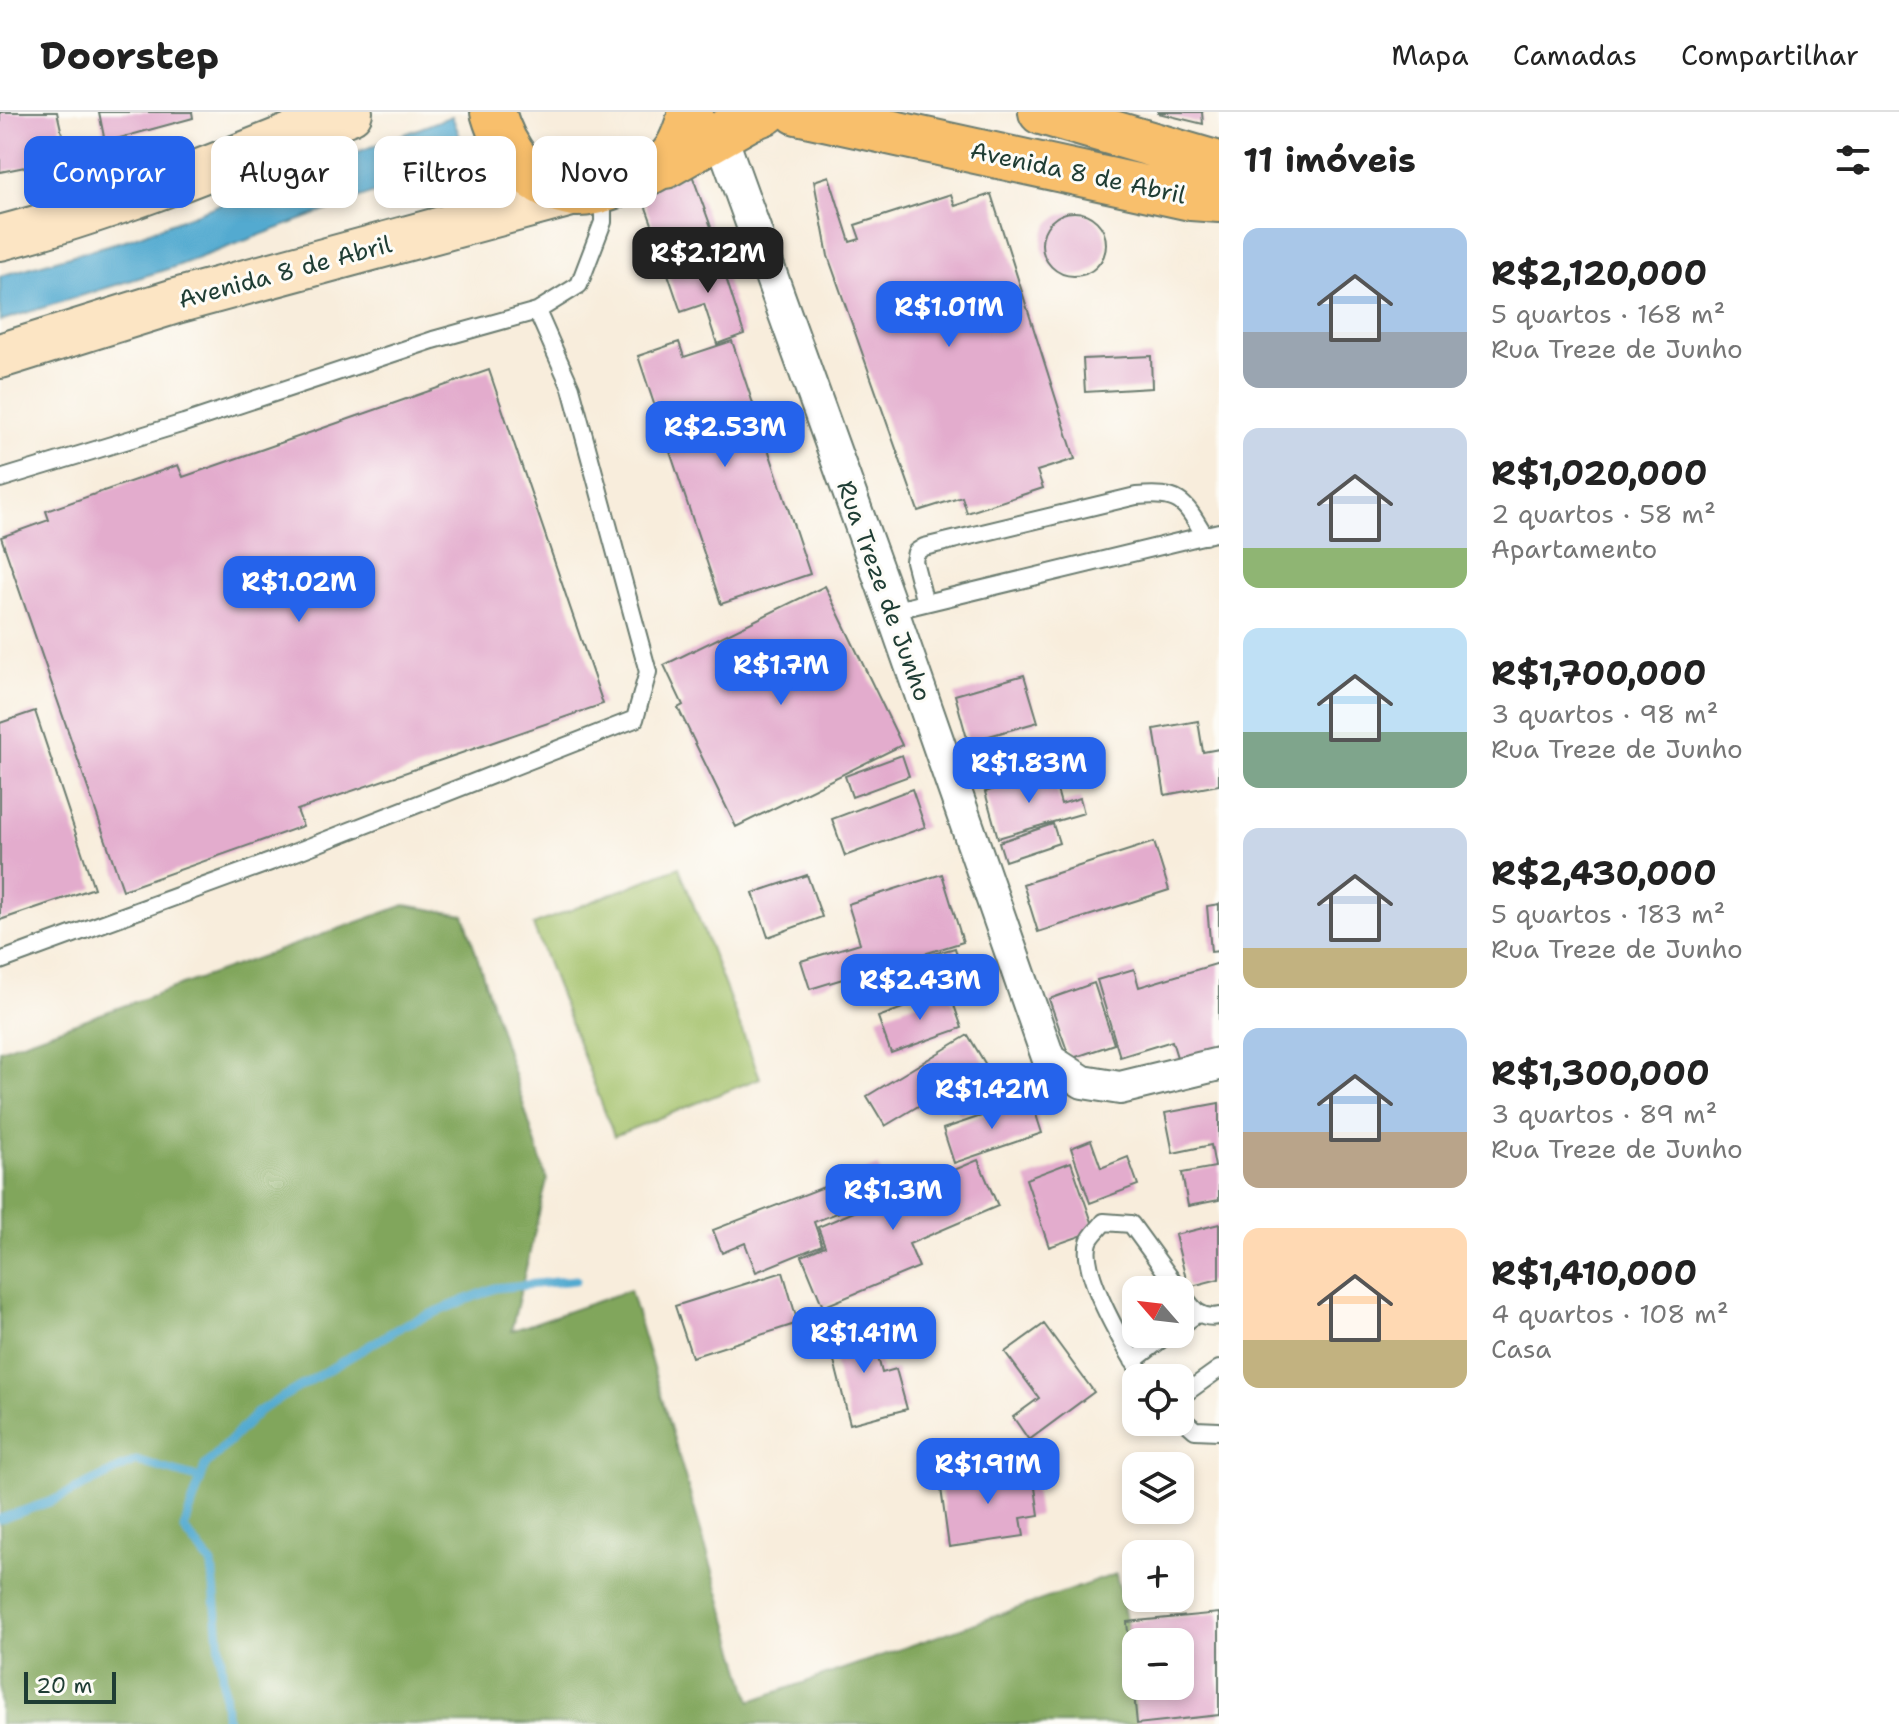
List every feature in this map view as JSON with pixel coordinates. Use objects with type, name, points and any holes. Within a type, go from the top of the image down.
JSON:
[{"type":"main road","points":[[0,238],[108,205],[350,112]]},
{"type":"main road","points":[[493,112],[501,138],[518,164],[532,175]]},
{"type":"main road","name":"Avenida 8 de Abril","points":[[657,169],[665,166],[705,123],[766,112]]},
{"type":"main road","name":"Avenida 8 de Abril","points":[[797,112],[1210,209]]},
{"type":"main road","name":"Avenida 8 de Abril","points":[[1041,112],[1219,164]]},
{"type":"main road","name":"Avenida 8 de Abril","points":[[0,356],[176,301],[532,207]]},
{"type":"street","name":"Rua Treze de Junho","points":[[705,123],[892,611],[1049,1060],[1083,1082],[1120,1088],[1219,1064]]},
{"type":"lane","points":[[0,479],[184,423],[433,340],[537,311],[579,285],[603,222],[596,208]]},
{"type":"lane","points":[[1,959],[273,861],[635,719],[648,672],[571,388],[537,311]]},
{"type":"lane","points":[[892,611],[1212,534],[1187,505],[1162,494],[1136,496],[924,547],[916,552],[914,561],[925,603]]},
{"type":"lane","points":[[1122,1340],[1090,1272],[1089,1242],[1104,1222],[1131,1224],[1170,1276]]},
{"type":"lane","points":[[1194,1310],[1197,1314],[1213,1318],[1219,1316]]},
{"type":"lane","points":[[1126,1348],[1135,1364]]},
{"type":"lane","points":[[1133,1361],[1150,1348]]},
{"type":"lane","points":[[1194,1387],[1219,1369]]},
{"type":"lane","points":[[1194,1429],[1219,1431]]},
{"type":"green space","points":[[679,867],[760,1078],[614,1136],[533,925]]},
{"type":"green space","points":[[405,905],[464,915],[547,1180],[511,1331],[630,1290],[751,1701],[1116,1574],[1128,1628],[1122,1628],[1122,1700],[1143,1700],[1149,1724],[0,1724],[0,1050]]},
{"type":"water","points":[[452,116],[460,136],[399,136]]},
{"type":"water","points":[[374,146],[374,193],[358,199],[358,152]]},
{"type":"water","points":[[211,208],[333,208],[174,267],[0,321],[0,276],[129,239]]},
{"type":"building","points":[[0,112],[57,112],[62,136],[24,136],[24,167],[0,172]]},
{"type":"building","points":[[99,112],[192,112],[193,118],[127,136],[104,136]]},
{"type":"building","points":[[1202,112],[1203,124],[1158,113]]},
{"type":"building","points":[[691,172],[719,249],[668,268],[646,208],[657,208],[657,185]]},
{"type":"building","points":[[829,176],[850,242],[860,239],[855,225],[951,194],[955,206],[991,194],[1075,459],[1037,471],[1043,488],[967,513],[962,497],[918,511],[828,256],[814,181]]},
{"type":"building","points":[[1074,212],[1086,214],[1097,221],[1104,232],[1104,256],[1097,267],[1086,274],[1074,276],[1062,274],[1051,267],[1044,256],[1042,244],[1044,232],[1051,221],[1062,214]]},
{"type":"building","points":[[718,253],[744,334],[717,344],[704,304],[681,312],[667,271]]},
{"type":"building","points":[[732,341],[810,574],[721,604],[638,356],[679,342],[684,357]]},
{"type":"building","points":[[1151,356],[1152,388],[1085,392],[1083,359]]},
{"type":"building","points":[[489,370],[603,704],[297,810],[303,826],[123,890],[1,537],[49,520],[46,511],[178,465],[183,477]]},
{"type":"building","points":[[825,586],[902,745],[736,827],[678,708],[683,705],[664,665]]},
{"type":"building","points":[[1024,675],[1038,722],[968,742],[955,695]]},
{"type":"building","points":[[35,711],[94,888],[0,920],[0,723]]},
{"type":"building","points":[[1198,721],[1203,752],[1219,749],[1219,785],[1165,795],[1154,729]]},
{"type":"building","points":[[902,755],[909,776],[852,797],[845,776]]},
{"type":"building","points":[[1052,772],[1061,804],[1080,798],[1084,813],[998,838],[985,792]]},
{"type":"building","points":[[912,789],[925,827],[845,856],[832,819]]},
{"type":"building","points":[[1053,824],[1059,843],[1005,861],[999,842]]},
{"type":"building","points":[[1154,842],[1169,890],[1038,932],[1023,884]]},
{"type":"building","points":[[942,874],[963,942],[810,989],[801,961],[860,943],[848,904]]},
{"type":"building","points":[[807,875],[822,917],[768,937],[753,893]]},
{"type":"building","points":[[1219,904],[1219,951],[1211,952],[1207,906]]},
{"type":"building","points":[[955,948],[962,973],[901,991],[893,965]]},
{"type":"building","points":[[1219,963],[1219,1055],[1180,1067],[1172,1041],[1120,1057],[1097,980],[1134,969],[1139,987]]},
{"type":"building","points":[[1094,983],[1114,1044],[1070,1059],[1049,999]]},
{"type":"building","points":[[949,991],[962,1028],[891,1053],[878,1017]]},
{"type":"building","points":[[968,1035],[1001,1090],[960,1115],[945,1090],[885,1126],[867,1096]]},
{"type":"building","points":[[1031,1099],[1042,1133],[954,1163],[943,1129]]},
{"type":"building","points":[[1219,1103],[1219,1200],[1188,1206],[1182,1173],[1215,1167],[1211,1145],[1173,1153],[1165,1113]]},
{"type":"building","points":[[1091,1140],[1101,1168],[1128,1157],[1138,1185],[1090,1203],[1071,1148]]},
{"type":"building","points":[[978,1160],[998,1206],[909,1244],[919,1267],[823,1307],[802,1256],[825,1246],[818,1227]]},
{"type":"building","points":[[1071,1162],[1095,1231],[1049,1247],[1026,1179]]},
{"type":"building","points":[[878,1166],[888,1193],[814,1222],[822,1245],[756,1272],[745,1243],[722,1253],[713,1230]]},
{"type":"building","points":[[1219,1224],[1219,1279],[1194,1285],[1194,1276],[1185,1276],[1175,1235]]},
{"type":"building","points":[[783,1272],[798,1323],[692,1357],[675,1306]]},
{"type":"building","points":[[869,1321],[882,1373],[896,1369],[907,1409],[850,1424],[827,1333]]},
{"type":"building","points":[[1044,1324],[1094,1392],[1029,1440],[1013,1417],[1039,1398],[1005,1352]]},
{"type":"building","points":[[1032,1467],[1039,1515],[1021,1518],[1024,1536],[949,1547],[940,1481]]},
{"type":"building","points":[[1219,1613],[1219,1715],[1137,1724],[1135,1700],[1194,1700],[1194,1628],[1128,1628],[1127,1622]]},
{"type":"waterway","points":[[227,1724],[212,1565],[184,1529],[205,1466],[259,1411],[404,1325],[495,1288],[576,1280]]},
{"type":"waterway","points":[[0,1519],[52,1501],[136,1461],[201,1479]]}]
